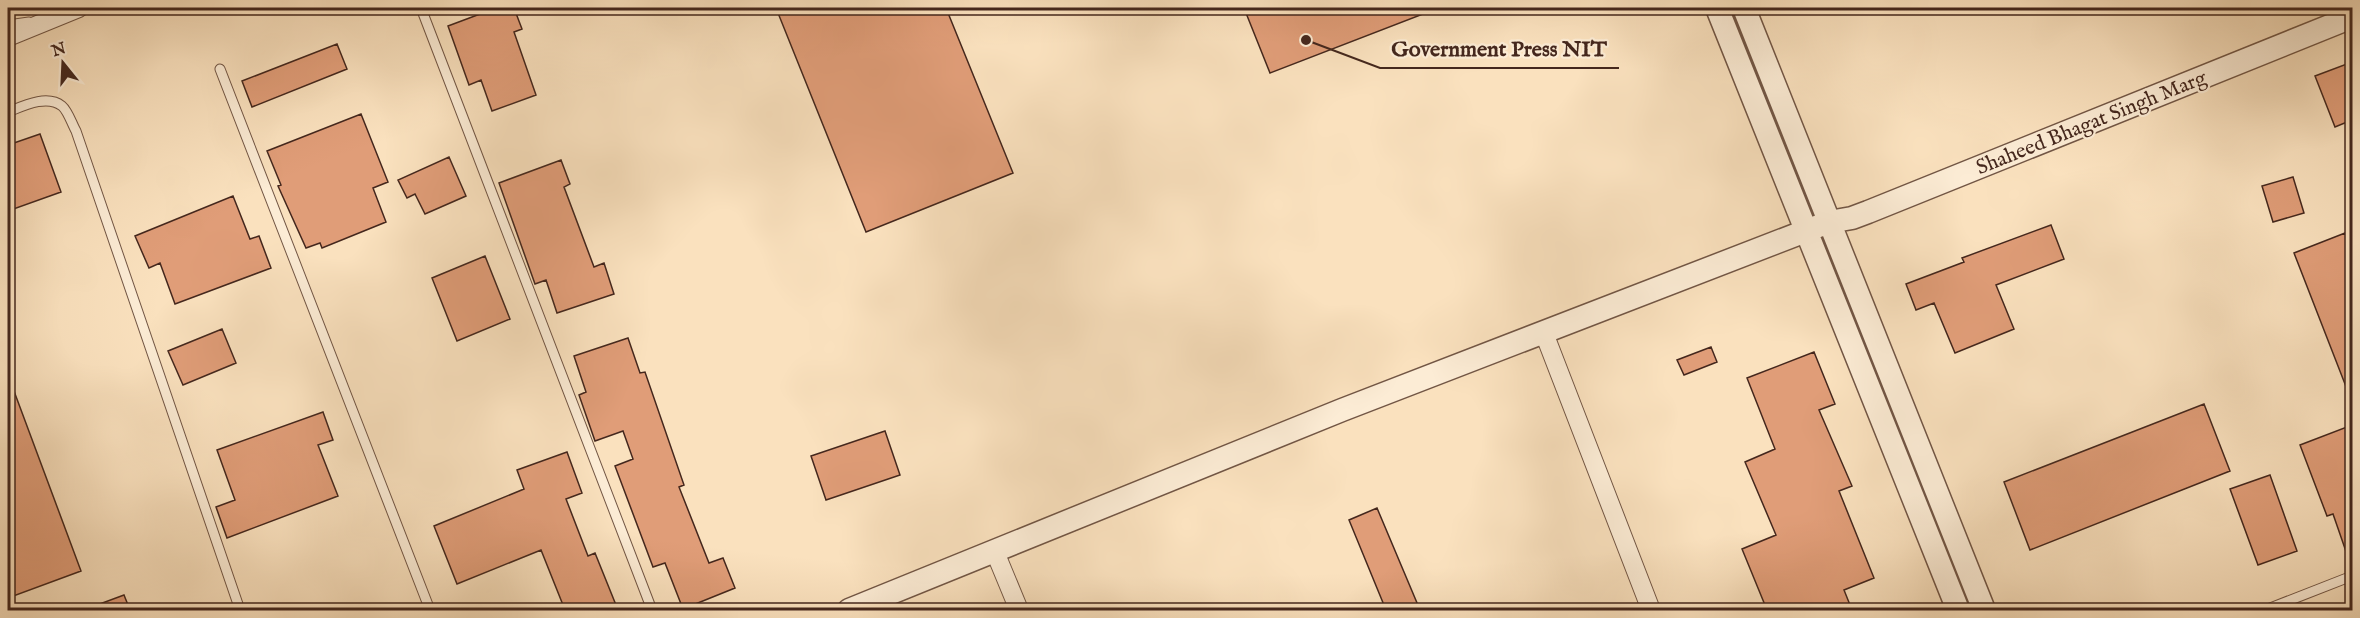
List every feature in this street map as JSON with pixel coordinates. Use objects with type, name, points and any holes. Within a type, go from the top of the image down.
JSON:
[{"type":"street","points":[[8,37],[80,8]]},
{"type":"street","points":[[1717,8],[1958,610]]},
{"type":"street","points":[[1744,8],[1984,610]]},
{"type":"street","name":"Shaheed Bhagat Singh Marg","points":[[849,610],[1342,410],[1828,222],[1852,218],[1869,212],[2352,17]]},
{"type":"street","points":[[1544,333],[1651,610]]},
{"type":"street","points":[[994,552],[1019,610]]},
{"type":"lane","points":[[421,8],[652,610]]},
{"type":"lane","points":[[8,25],[50,19]]},
{"type":"lane","points":[[220,69],[430,610]]},
{"type":"lane","points":[[8,112],[51,100],[63,107],[76,131],[240,610]]},
{"type":"lane","points":[[2265,610],[2352,576]]},
{"type":"building","points":[[496,8],[514,8],[522,29],[514,32],[536,95],[492,111],[481,80],[469,85],[448,26]]},
{"type":"building","points":[[791,8],[946,8],[1013,173],[866,232],[778,13]]},
{"type":"building","points":[[1244,8],[1436,8],[1436,9],[1270,73]]},
{"type":"building","points":[[337,44],[347,69],[252,107],[242,81]]},
{"type":"building","points":[[2352,62],[2352,120],[2335,127],[2315,76]]},
{"type":"building","points":[[361,114],[388,182],[373,188],[386,222],[322,248],[320,243],[306,248],[278,186],[281,185],[267,151]]},
{"type":"building","points":[[40,134],[61,192],[8,211],[8,145]]},
{"type":"building","points":[[449,157],[466,196],[425,214],[415,194],[407,198],[398,180]]},
{"type":"building","points":[[561,160],[570,184],[564,187],[594,267],[604,263],[614,294],[557,313],[546,280],[535,284],[499,183]]},
{"type":"building","points":[[2293,177],[2304,213],[2273,222],[2262,186]]},
{"type":"building","points":[[233,196],[250,239],[259,236],[271,268],[175,304],[160,263],[149,268],[135,236]]},
{"type":"building","points":[[2051,225],[2064,259],[1996,285],[2014,329],[1955,353],[1934,303],[1916,310],[1906,284],[1964,262],[1962,258]]},
{"type":"building","points":[[2345,233],[2352,252],[2352,402],[2294,253]]},
{"type":"building","points":[[485,256],[510,319],[457,341],[432,278]]},
{"type":"building","points":[[222,329],[236,363],[183,385],[168,351]]},
{"type":"building","points":[[628,338],[640,373],[645,372],[684,485],[679,487],[709,563],[723,558],[735,588],[683,609],[665,563],[653,567],[615,466],[633,459],[623,431],[595,441],[579,395],[586,392],[574,356]]},
{"type":"building","points":[[1711,347],[1717,362],[1684,375],[1677,360]]},
{"type":"building","points":[[1814,352],[1835,404],[1819,410],[1852,486],[1839,491],[1874,578],[1844,590],[1852,610],[1767,610],[1742,549],[1776,535],[1745,462],[1775,449],[1747,378]]},
{"type":"building","points":[[8,375],[81,571],[8,598]]},
{"type":"building","points":[[2204,404],[2230,471],[2030,550],[2004,482]]},
{"type":"building","points":[[323,412],[333,440],[318,445],[338,496],[227,538],[216,507],[235,500],[217,450]]},
{"type":"building","points":[[2352,425],[2352,563],[2350,563],[2333,514],[2327,516],[2300,445]]},
{"type":"building","points":[[885,431],[900,475],[826,500],[811,456]]},
{"type":"building","points":[[567,452],[582,493],[566,499],[588,556],[595,553],[618,610],[565,610],[541,550],[457,584],[434,526],[524,489],[517,470]]},
{"type":"building","points":[[2270,475],[2297,551],[2258,565],[2230,489]]},
{"type":"building","points":[[1377,508],[1420,610],[1386,610],[1349,520]]},
{"type":"building","points":[[124,595],[130,610],[86,609]]},
{"type":"place","name":"Government Press NIT","points":[[1306,40]]}]
